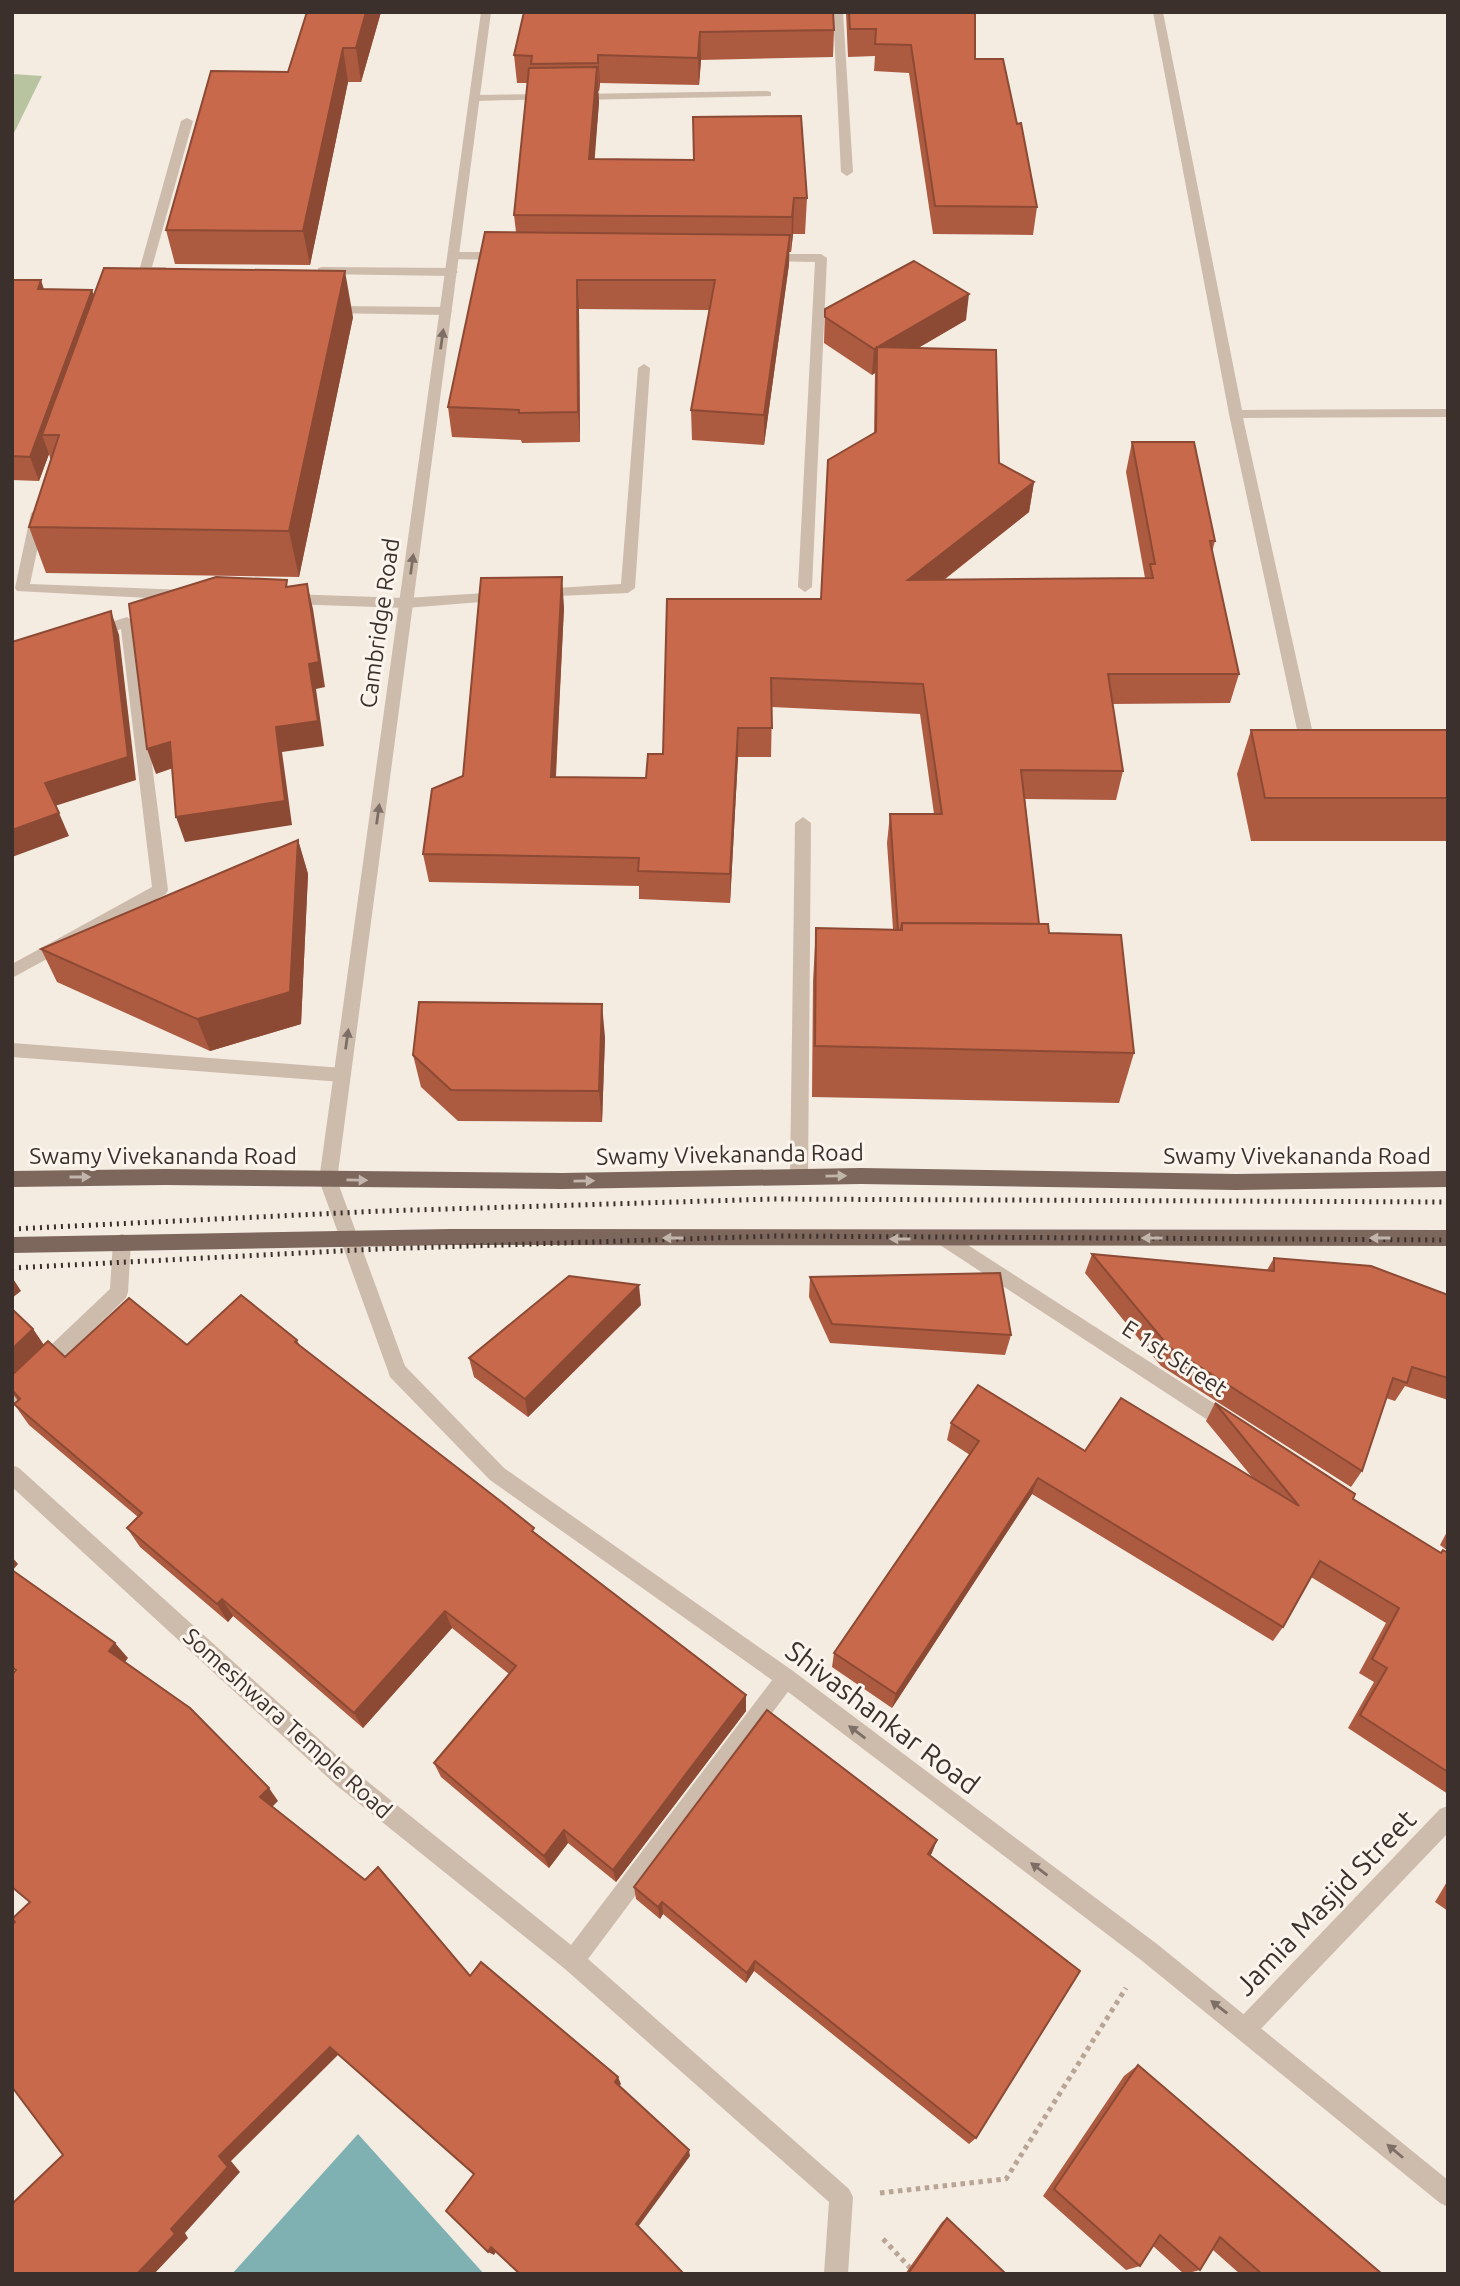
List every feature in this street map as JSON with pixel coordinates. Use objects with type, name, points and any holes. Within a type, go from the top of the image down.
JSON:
[{"type":"main road","name":"Swamy Vivekananda Road","points":[[12,1179],[562,1181],[799,1177],[1236,1182],[1448,1179]]},
{"type":"main road","points":[[12,1245],[349,1238],[1448,1238]]},
{"type":"street","name":"Cambridge Road","points":[[349,1238],[328,1180],[486,12]]},
{"type":"street","points":[[838,12],[848,173]]},
{"type":"street","points":[[1158,12],[1236,414],[1309,748],[1337,748]]},
{"type":"street","points":[[475,98],[767,94]]},
{"type":"street","points":[[173,271],[145,271],[187,121]]},
{"type":"street","points":[[453,256],[510,256]]},
{"type":"street","points":[[754,258],[821,258],[806,587]]},
{"type":"street","points":[[309,271],[452,272]]},
{"type":"street","points":[[314,309],[446,311]]},
{"type":"street","points":[[268,598],[406,603],[628,588],[644,368]]},
{"type":"street","points":[[1236,414],[1448,413]]},
{"type":"street","points":[[40,505],[22,588],[200,595]]},
{"type":"street","points":[[12,972],[160,890],[127,622],[76,639]]},
{"type":"street","points":[[799,1177],[808,966],[803,823]]},
{"type":"street","points":[[12,1050],[342,1075]]},
{"type":"street","name":"Shivashankar Road","points":[[349,1238],[397,1371],[497,1474],[786,1678],[1149,1952],[1246,2028],[1448,2195]]},
{"type":"street","name":"E 1st Street","points":[[946,1239],[1251,1437]]},
{"type":"street","points":[[12,1395],[119,1292],[122,1242]]},
{"type":"street","name":"Someshwara Temple Road","points":[[12,1474],[344,1777],[573,1961],[841,2197]]},
{"type":"street","points":[[573,1961],[786,1678]]},
{"type":"street","name":"Jamia Masjid Street","points":[[1246,2028],[1448,1816]]},
{"type":"street","points":[[836,2274],[841,2197]]},
{"type":"path","points":[[841,2197],[1006,2179],[1149,1952]]},
{"type":"green space","points":[[12,74],[42,76],[12,137]]},
{"type":"water","points":[[358,2134],[484,2274],[232,2274]]},
{"type":"building","points":[[307,12],[366,12],[356,48],[343,48],[303,231],[166,230],[211,71],[288,72]]},
{"type":"building","points":[[524,12],[833,12],[834,30],[700,32],[698,58],[598,55],[598,63],[531,64],[532,56],[514,55]]},
{"type":"building","points":[[849,12],[975,12],[975,59],[1003,59],[1017,124],[1021,123],[1037,207],[935,206],[911,45],[875,44],[876,29],[850,29]]},
{"type":"building","points":[[597,67],[589,159],[694,160],[693,117],[801,116],[807,198],[794,198],[792,217],[514,215],[529,68]]},
{"type":"building","points":[[485,232],[790,235],[764,415],[691,410],[715,280],[577,280],[578,412],[519,413],[519,410],[448,407]]},
{"type":"building","points":[[914,261],[969,294],[874,349],[825,317],[825,309]]},
{"type":"building","points":[[104,268],[345,271],[289,531],[29,527],[59,435],[42,435]]},
{"type":"building","points":[[12,280],[41,280],[38,289],[92,290],[30,457],[12,456]]},
{"type":"building","points":[[877,347],[996,350],[999,463],[1034,482],[908,580],[1153,578],[1150,564],[1155,564],[1132,442],[1194,442],[1215,541],[1210,541],[1239,674],[1108,674],[1123,771],[1021,770],[1039,924],[902,923],[901,930],[898,930],[890,814],[942,814],[923,684],[771,678],[772,728],[738,728],[730,874],[638,871],[639,858],[423,854],[432,789],[463,776],[481,578],[562,577],[551,777],[646,778],[648,754],[663,754],[667,599],[821,599],[828,460],[876,432]]},
{"type":"building","points":[[216,577],[287,580],[286,587],[307,584],[319,662],[309,664],[318,721],[276,727],[285,801],[176,817],[170,742],[147,749],[129,604]]},
{"type":"building","points":[[111,611],[128,757],[45,783],[59,813],[12,830],[12,642]]},
{"type":"building","points":[[1251,730],[1448,730],[1448,798],[1265,798]]},
{"type":"building","points":[[298,840],[290,992],[197,1019],[41,949]]},
{"type":"building","points":[[902,923],[1048,924],[1049,933],[1121,935],[1134,1053],[815,1046],[816,928],[902,930]]},
{"type":"building","points":[[419,1002],[602,1004],[599,1091],[451,1090],[413,1055]]},
{"type":"building","points":[[1092,1254],[1274,1271],[1274,1258],[1371,1266],[1448,1295],[1448,1378],[1412,1367],[1407,1383],[1393,1378],[1362,1471],[1169,1347]]},
{"type":"building","points":[[1000,1273],[1011,1335],[832,1324],[810,1277]]},
{"type":"building","points":[[569,1276],[639,1285],[525,1399],[469,1358]]},
{"type":"building","points":[[241,1295],[297,1340],[295,1342],[534,1528],[532,1531],[746,1695],[613,1870],[564,1830],[544,1856],[434,1763],[516,1666],[445,1611],[354,1713],[222,1599],[217,1604],[127,1528],[142,1513],[14,1404],[20,1399],[12,1390],[12,1375],[48,1341],[65,1357],[129,1298],[187,1345]]},
{"type":"building","points":[[12,1309],[33,1329],[12,1349]]},
{"type":"building","points":[[978,1385],[1085,1451],[1121,1398],[1299,1506],[1215,1403],[1355,1494],[1353,1499],[1441,1553],[1443,1550],[1448,1553],[1448,1772],[1360,1715],[1387,1668],[1372,1659],[1399,1608],[1320,1561],[1283,1627],[1038,1478],[896,1694],[834,1653],[979,1441],[951,1423]]},
{"type":"building","points":[[12,1570],[115,1643],[109,1651],[190,1708],[269,1788],[260,1797],[365,1880],[378,1867],[470,1976],[481,1962],[618,2077],[615,2082],[689,2150],[636,2224],[684,2274],[520,2274],[491,2247],[488,2252],[446,2211],[474,2174],[330,2047],[219,2156],[228,2167],[171,2229],[175,2234],[137,2274],[12,2274],[12,2204],[63,2155],[12,2087],[12,1925],[15,1922],[12,1919],[30,1902],[12,1887],[12,1675],[16,1670],[12,1667]]},
{"type":"building","points":[[767,1710],[937,1840],[928,1854],[1080,1971],[976,2138],[755,1961],[747,1973],[662,1902],[658,1907],[634,1887]]},
{"type":"building","points":[[1138,2065],[1382,2274],[1262,2274],[1220,2237],[1200,2270],[1160,2235],[1140,2266],[1054,2189]]},
{"type":"building","points":[[947,2218],[1006,2274],[908,2274]]},
{"type":"railway","points":[[12,1229],[381,1211],[773,1199],[1448,1202]]},
{"type":"railway","points":[[12,1268],[378,1249],[775,1236],[1448,1240]]}]
